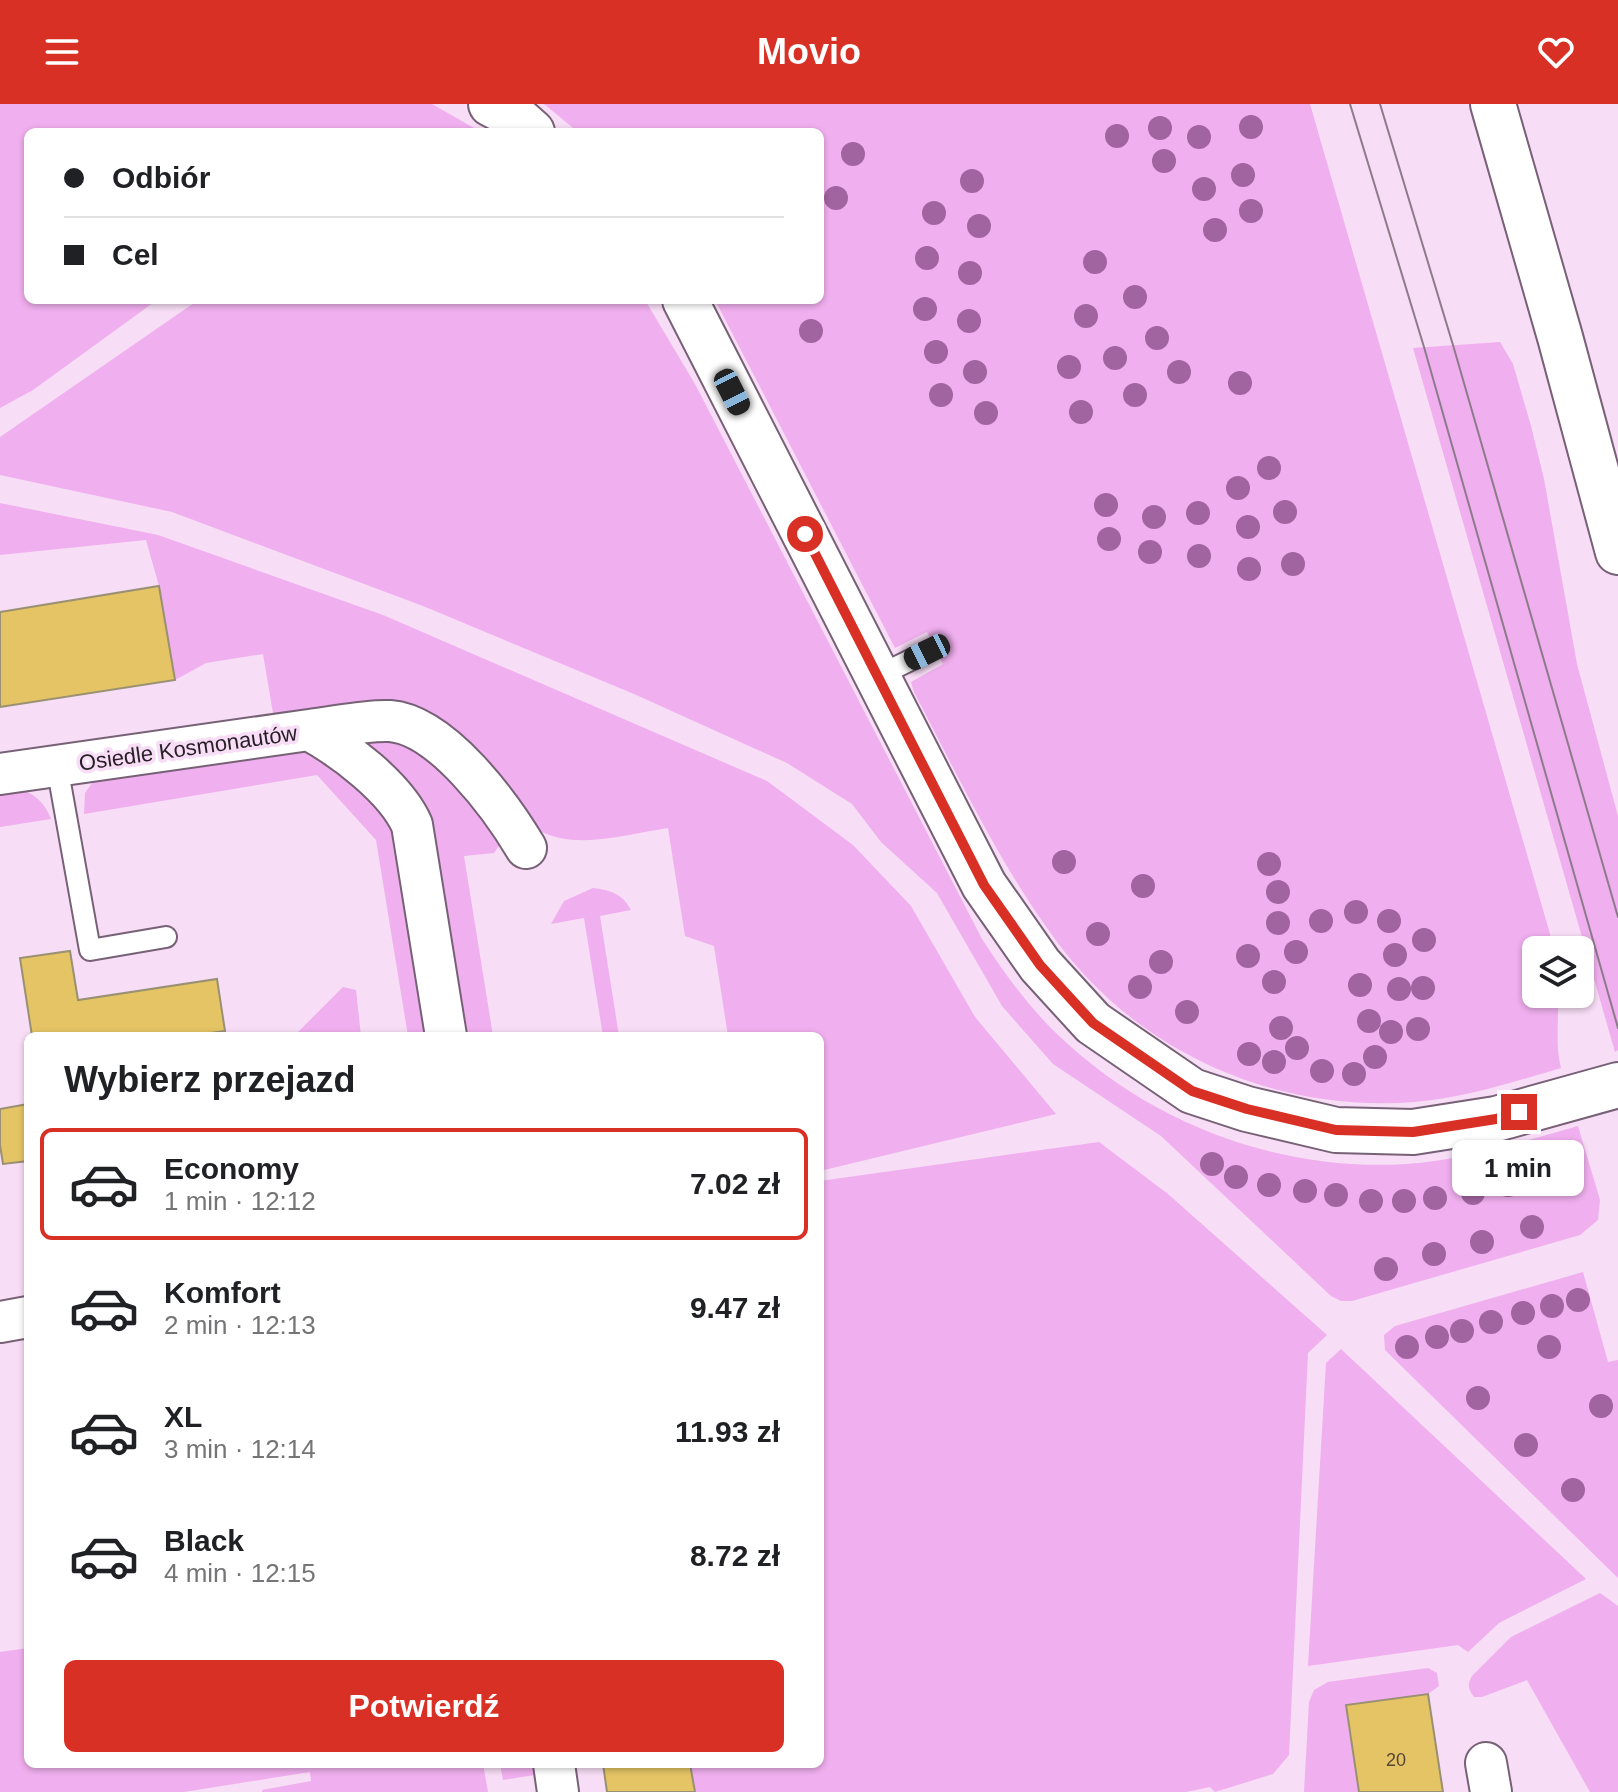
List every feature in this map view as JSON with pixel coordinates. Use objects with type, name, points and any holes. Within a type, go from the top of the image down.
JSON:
[{"type":"main road","points":[[491,104],[514,116],[528,128]]},
{"type":"main road","points":[[1493,104],[1618,552]]},
{"type":"main road","points":[[687,304],[984,885],[1040,965],[1093,1023],[1192,1091],[1247,1109],[1336,1130],[1413,1132],[1496,1119],[1618,1085]]},
{"type":"street","points":[[309,730],[388,721],[416,726],[449,751],[509,819],[526,848]]},
{"type":"street","name":"Osiedle Kosmonautów","points":[[0,774],[309,730],[332,742],[394,795],[412,825],[445,1032]]},
{"type":"street","points":[[0,1322],[24,1318]]},
{"type":"street","points":[[555,1768],[558,1792]]},
{"type":"lane","points":[[878,676],[927,652]]},
{"type":"lane","points":[[57,766],[90,950],[166,937]]},
{"type":"shaded area","points":[[0,104],[432,104],[474,128],[24,128],[24,304],[151,304],[33,390],[0,408]]},
{"type":"shaded area","points":[[544,104],[1310,104],[1550,934],[1522,936],[1522,1008],[1558,1008],[1561,1068],[1488,1089],[1414,1102],[1362,1103],[1311,1097],[1261,1085],[1213,1067],[1168,1043],[1126,1014],[1088,979],[1055,939],[1016,881],[980,818],[914,692],[911,682],[943,664],[927,632],[895,648],[717,304],[824,304],[824,128],[573,128]]},
{"type":"shaded area","points":[[193,304],[647,304],[695,384],[982,939],[1017,989],[1057,1034],[1132,1093],[1174,1116],[1264,1150],[1310,1160],[1358,1164],[1428,1162],[1493,1150],[1578,1126],[1600,1200],[1598,1220],[1580,1235],[1352,1301],[1341,1301],[1331,1296],[1161,1136],[1053,1064],[1002,1006],[937,893],[881,842],[852,804],[787,763],[634,694],[423,606],[172,512],[0,475],[0,437]]},
{"type":"shaded area","points":[[1500,342],[1513,364],[1531,426],[1544,479],[1577,664],[1618,816],[1618,1050],[1615,1052],[1594,979],[1594,936],[1582,936],[1413,348]]},
{"type":"shaded area","points":[[0,503],[158,535],[383,615],[767,781],[853,845],[911,906],[975,1017],[1056,1114],[824,1170],[824,1032],[727,1032],[714,946],[685,936],[668,828],[602,839],[553,836],[538,830],[451,732],[274,719],[263,654],[206,663],[175,680],[159,586],[146,540],[0,555]]},
{"type":"shaded area","points":[[387,737],[424,749],[499,835],[501,843],[494,853],[464,856],[492,1032],[457,1032],[424,811],[348,740]]},
{"type":"shaded area","points":[[285,748],[315,751],[391,812],[429,1032],[407,1032],[376,840],[317,775],[84,814],[85,793],[95,779]]},
{"type":"shaded area","points":[[19,788],[39,800],[51,819],[0,827],[0,791]]},
{"type":"shaded area","points":[[593,888],[615,894],[631,910],[600,916],[618,1032],[602,1032],[584,918],[551,924],[564,901]]},
{"type":"shaded area","points":[[343,987],[356,990],[361,1032],[298,1032]]},
{"type":"shaded area","points":[[1099,1142],[1168,1194],[1327,1335],[1308,1353],[1289,1755],[1273,1774],[1215,1792],[1210,1787],[1186,1792],[695,1792],[691,1768],[824,1768],[824,1180]]},
{"type":"shaded area","points":[[1583,1272],[1608,1362],[1618,1360],[1618,1578],[1385,1350],[1384,1335],[1395,1326]]},
{"type":"shaded area","points":[[1341,1349],[1586,1579],[1499,1623],[1468,1652],[1458,1645],[1308,1666],[1326,1363]]},
{"type":"shaded area","points":[[1600,1593],[1618,1606],[1618,1792],[1590,1792],[1527,1680],[1482,1697],[1474,1697],[1469,1687],[1472,1676],[1511,1637]]},
{"type":"shaded area","points":[[24,1649],[24,1768],[484,1768],[488,1792],[262,1792],[311,1781],[310,1772],[184,1792],[0,1792],[0,1652]]},
{"type":"shaded area","points":[[1428,1668],[1437,1673],[1439,1686],[1428,1694],[1346,1705],[1359,1792],[1304,1792],[1309,1702],[1314,1690],[1328,1682]]},
{"type":"shaded area","points":[[501,1768],[541,1768],[535,1775],[503,1780]]},
{"type":"building","points":[[159,586],[175,680],[0,707],[0,612]]},
{"type":"building","points":[[70,951],[78,1000],[217,979],[225,1031],[31,1032],[20,958]]},
{"type":"building","points":[[24,1105],[24,1161],[3,1164],[0,1109]]},
{"type":"building","points":[[1428,1694],[1443,1792],[1359,1792],[1346,1705]]},
{"type":"building","points":[[604,1768],[691,1768],[695,1792],[607,1792]]},
{"type":"tram line","points":[[1350,104],[1424,347],[1618,1028]]},
{"type":"tram line","points":[[1380,104],[1618,917]]},
{"type":"route","points":[[805,534],[984,885],[1040,965],[1093,1023],[1192,1091],[1247,1109],[1336,1130],[1413,1132],[1496,1119],[1519,1112]]}]
